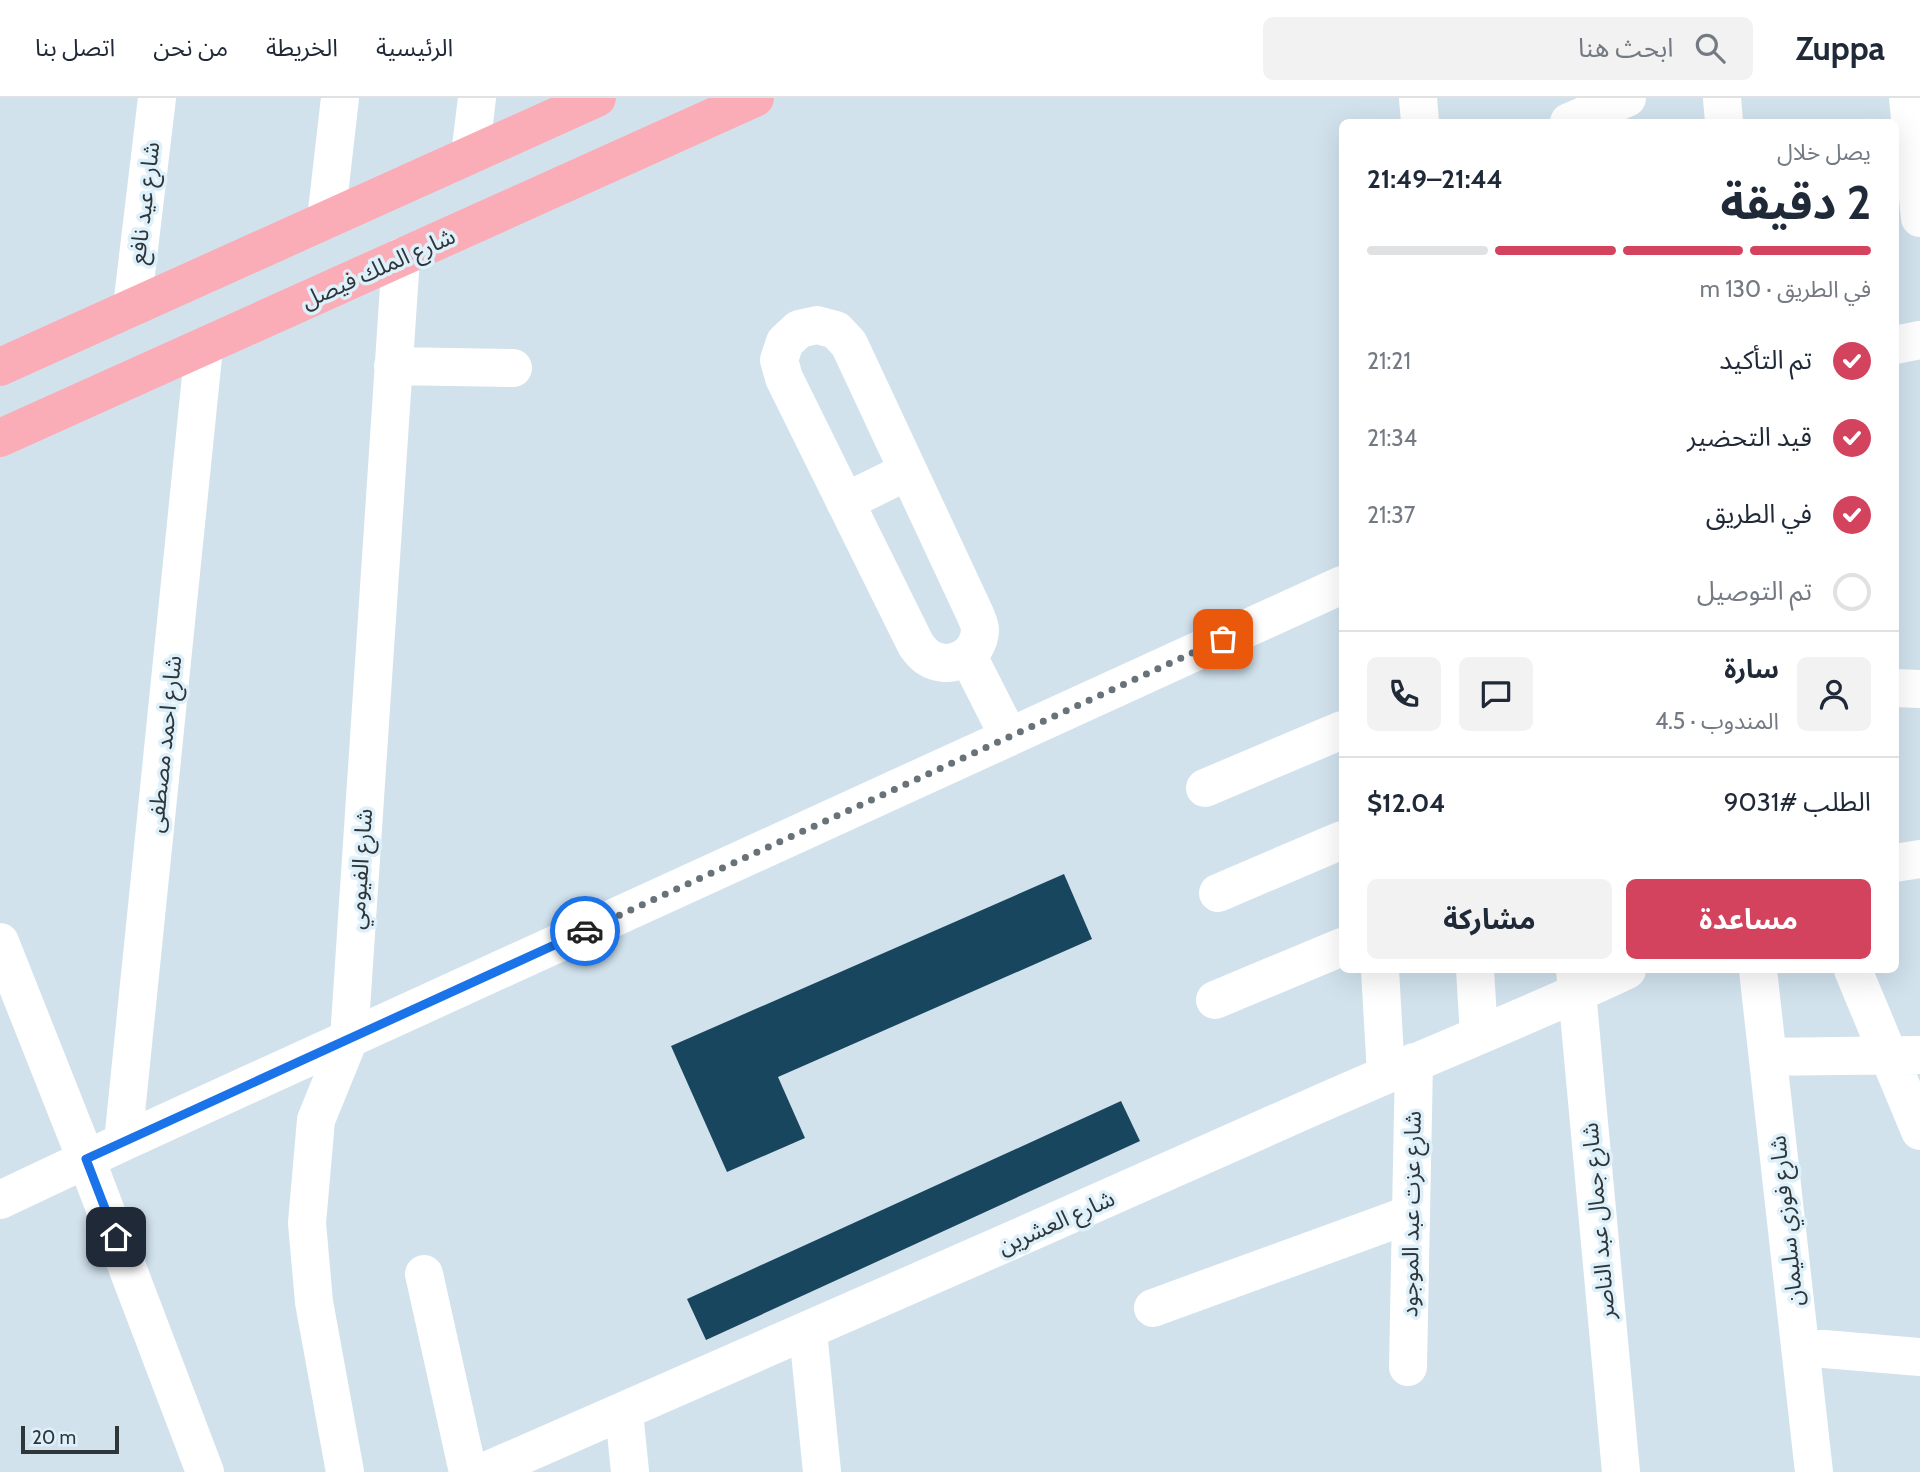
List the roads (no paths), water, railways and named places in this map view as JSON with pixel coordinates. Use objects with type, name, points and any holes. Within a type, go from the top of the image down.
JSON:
[{"type":"main road","points":[[0,367],[597,98]]},
{"type":"main road","name":"شارع الملك فيصل","points":[[0,438],[755,98]]},
{"type":"street","name":"شارع عيد نافع","points":[[132,307],[157,98]]},
{"type":"street","points":[[326,220],[340,98]]},
{"type":"street","points":[[470,155],[477,98]]},
{"type":"street","points":[[1418,98],[1420,119]]},
{"type":"street","points":[[1576,119],[1627,98]]},
{"type":"street","points":[[1722,98],[1724,119]]},
{"type":"street","points":[[1908,98],[1920,218]]},
{"type":"street","name":"شارع الفيومي","points":[[345,1472],[314,1302],[307,1223],[316,1120],[349,1039],[401,257]]},
{"type":"street","points":[[817,325],[836,330],[849,344],[908,471],[980,628],[977,643],[968,656],[954,663],[939,663],[925,657],[916,645],[784,378],[779,360],[785,342],[799,329],[817,325]]},
{"type":"street","points":[[1899,344],[1920,340]]},
{"type":"street","name":"شارع احمد مصطفى","points":[[123,1142],[204,347]]},
{"type":"street","points":[[393,366],[513,368]]},
{"type":"street","points":[[845,502],[908,471]]},
{"type":"street","points":[[0,1200],[1339,586]]},
{"type":"street","points":[[968,656],[1009,737]]},
{"type":"street","points":[[1899,688],[1920,689]]},
{"type":"street","points":[[1205,788],[1339,731]]},
{"type":"street","points":[[1218,893],[1339,841]]},
{"type":"street","points":[[1899,862],[1920,859]]},
{"type":"street","points":[[0,942],[205,1472]]},
{"type":"street","points":[[1216,1000],[1339,948]]},
{"type":"street","name":"شارع عزت عبد الموجود","points":[[1381,973],[1400,1068],[1411,1214],[1408,1367]]},
{"type":"street","points":[[1475,973],[1479,1034]]},
{"type":"street","name":"شارع العشرين","points":[[484,1472],[808,1332],[1479,1034],[1576,981],[1613,973]]},
{"type":"street","name":"شارع فوزي سليمان","points":[[1758,973],[1814,1472]]},
{"type":"street","points":[[1855,973],[1905,1055],[1920,1131]]},
{"type":"street","name":"شارع جمال عبد الناصر","points":[[1576,981],[1621,1472]]},
{"type":"street","points":[[1768,1057],[1905,1055]]},
{"type":"street","points":[[1153,1308],[1411,1214]]},
{"type":"street","points":[[424,1274],[468,1472]]},
{"type":"street","points":[[808,1332],[822,1472]]},
{"type":"street","points":[[1800,1347],[1920,1357]]},
{"type":"street","points":[[624,1412],[630,1472]]}]
